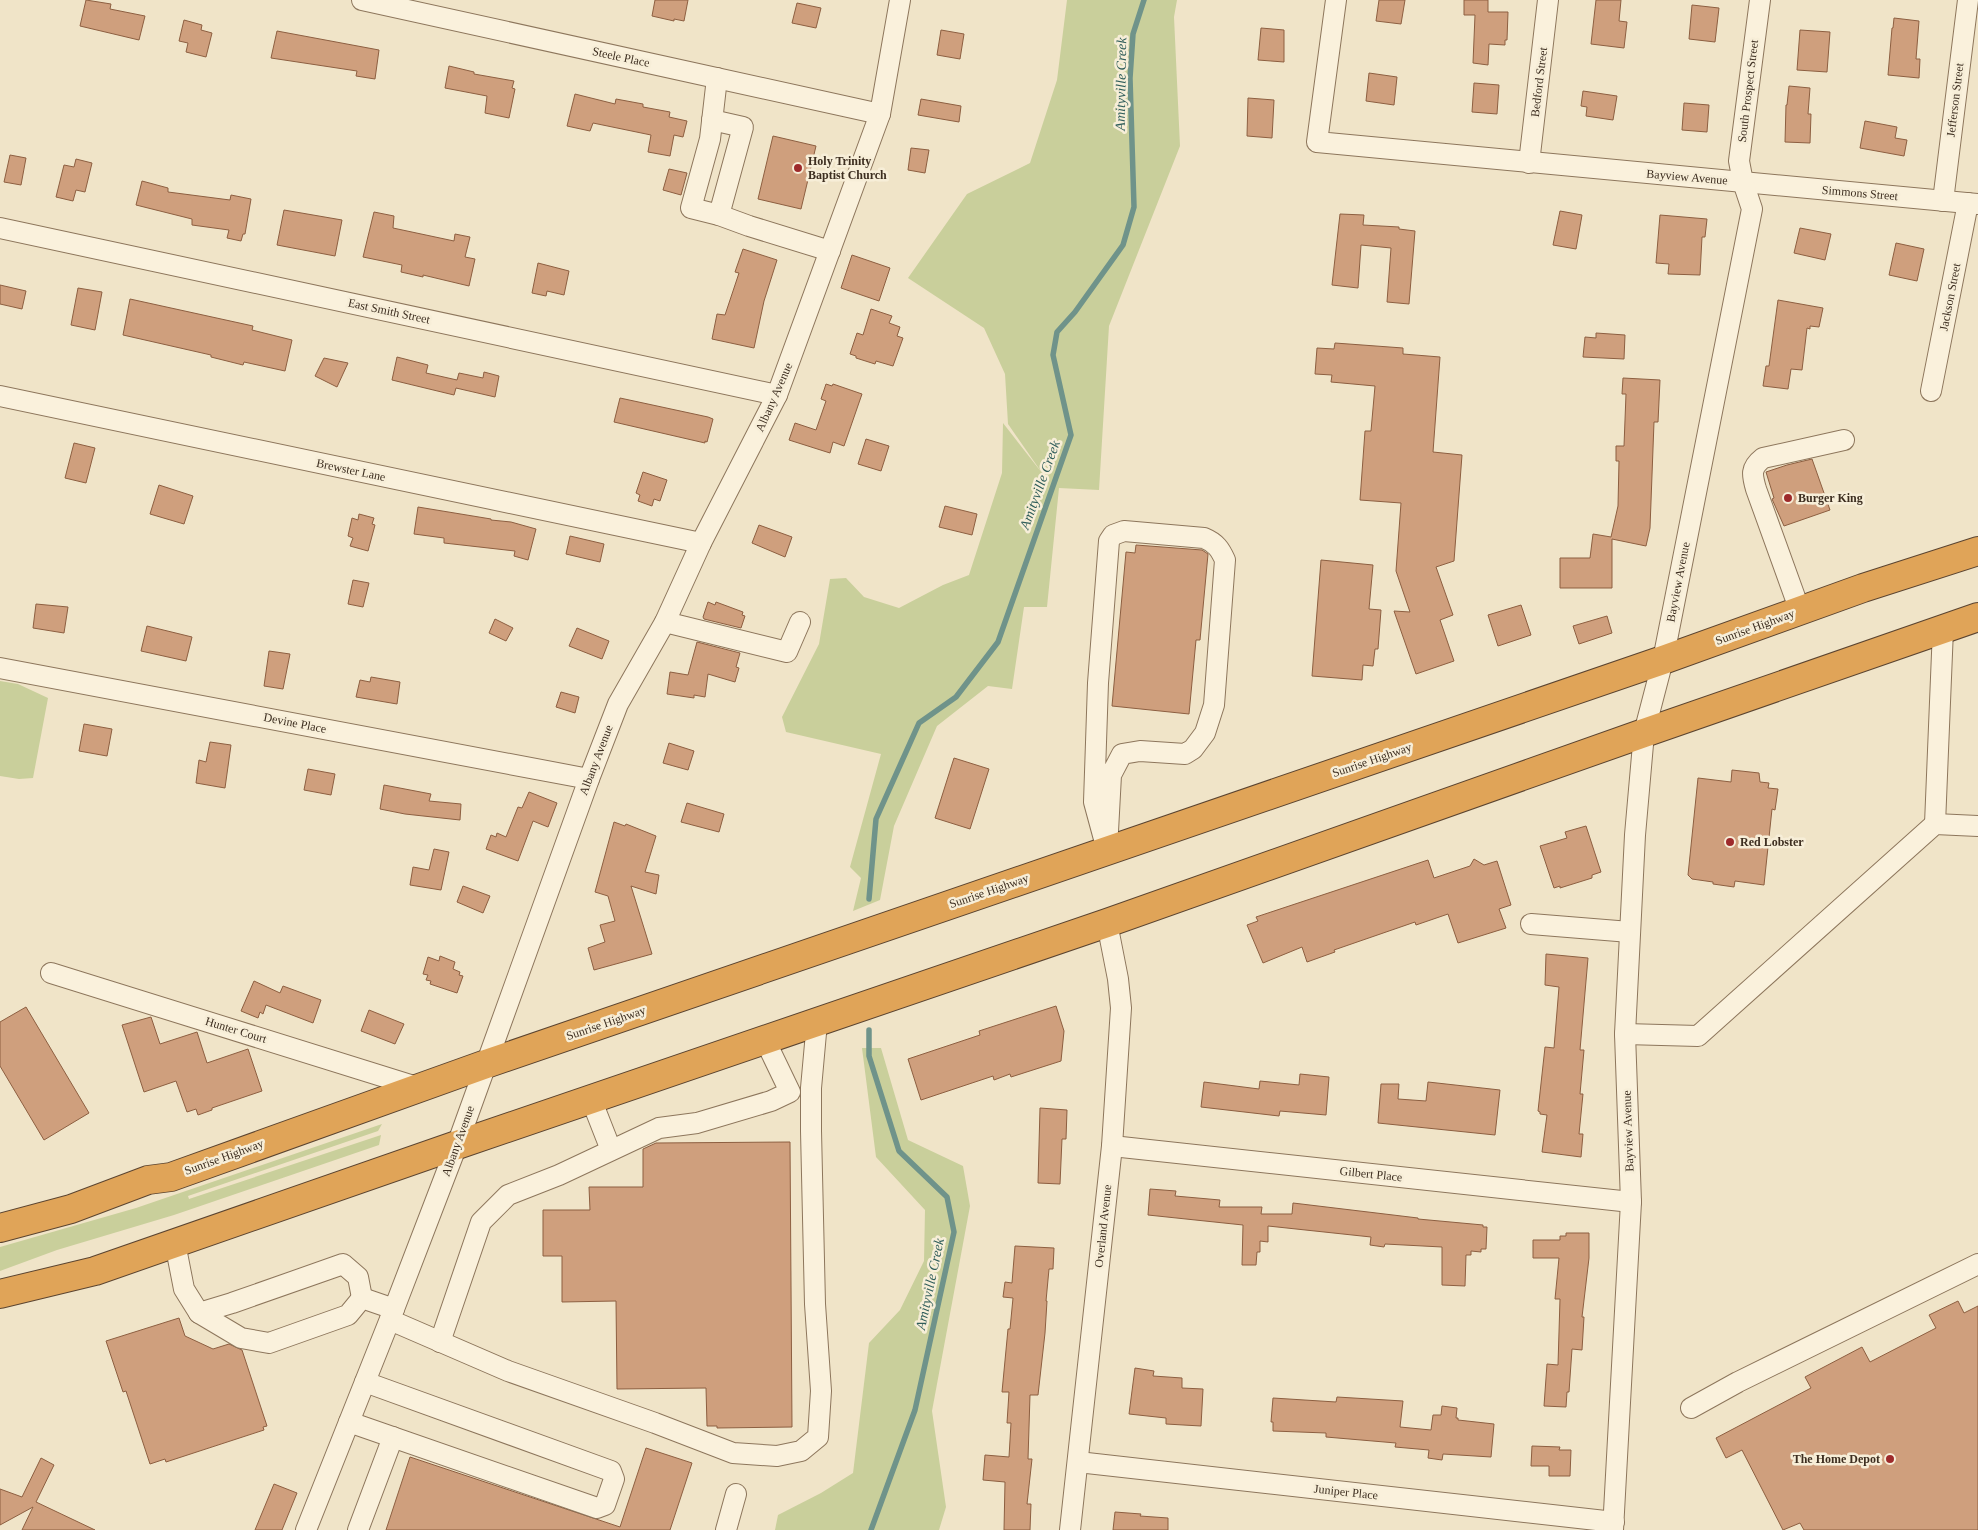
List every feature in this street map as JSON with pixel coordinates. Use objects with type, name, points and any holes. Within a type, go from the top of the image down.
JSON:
[{"type":"highway","name":"Sunrise Highway","points":[[0,1228],[71,1208],[148,1180],[171,1177],[486,1064],[1662,660],[1863,588],[1978,551]]},
{"type":"highway","points":[[0,1294],[95,1271],[1107,923],[1644,732],[1978,617]]},
{"type":"street","name":"Steele Place","points":[[362,0],[880,114]]},
{"type":"street","name":"Albany Avenue","points":[[306,1530],[392,1315],[457,1145],[589,779],[618,704],[665,622],[702,543],[777,395],[880,114],[900,0]]},
{"type":"street","name":"Bayview Avenue","points":[[1336,0],[1317,142],[1743,182],[1752,209],[1662,660],[1644,732],[1635,835],[1625,1034],[1631,1202],[1613,1526]]},
{"type":"street","name":"Bedford Street","points":[[1529,163],[1548,0]]},
{"type":"street","name":"South Prospect Street","points":[[1743,182],[1739,161],[1760,0]]},
{"type":"street","name":"Jefferson Street","points":[[1942,200],[1968,0]]},
{"type":"street","points":[[717,78],[710,138],[691,208],[719,215],[830,251]]},
{"type":"street","points":[[712,120],[743,127],[719,215]]},
{"type":"street","name":"Simmons Street","points":[[1743,182],[1973,204]]},
{"type":"street","name":"Jackson Street","points":[[1932,391],[1973,204]]},
{"type":"street","name":"East Smith Street","points":[[0,228],[777,395]]},
{"type":"street","name":"Brewster Lane","points":[[0,396],[702,543]]},
{"type":"street","points":[[1800,611],[1756,489],[1753,476],[1755,465],[1763,458],[1844,440]]},
{"type":"street","points":[[1124,531],[1204,538],[1214,542],[1221,550],[1225,560],[1214,705],[1205,733],[1193,749],[1185,754],[1140,750],[1122,754],[1110,775],[1107,850],[1094,802],[1098,684],[1109,542],[1113,534],[1124,531]]},
{"type":"street","points":[[665,622],[787,652],[800,622]]},
{"type":"street","points":[[1935,824],[1943,629]]},
{"type":"street","name":"Devine Place","points":[[0,668],[589,779]]},
{"type":"street","points":[[1625,1034],[1698,1036],[1935,824],[1978,826]]},
{"type":"street","name":"Overland Avenue","points":[[1070,1530],[1112,1146],[1121,1008],[1118,979],[1107,923]]},
{"type":"street","points":[[1531,924],[1630,932]]},
{"type":"street","name":"Hunter Court","points":[[51,973],[420,1088]]},
{"type":"street","points":[[362,1298],[440,1342],[508,1371],[733,1453],[777,1456],[801,1451],[818,1436],[821,1391],[812,1220],[812,1088],[817,1022]]},
{"type":"street","points":[[765,1040],[790,1092]]},
{"type":"street","points":[[440,1342],[481,1222],[508,1195],[559,1175],[659,1128],[697,1123],[771,1101],[790,1092],[812,1088]]},
{"type":"street","points":[[591,1099],[611,1150]]},
{"type":"street","name":"Gilbert Place","points":[[1112,1146],[1631,1202]]},
{"type":"street","points":[[175,1243],[184,1288],[199,1313],[241,1338],[269,1343],[348,1315],[362,1298],[358,1276],[344,1264],[199,1313]]},
{"type":"street","points":[[1691,1408],[1738,1382],[1978,1264]]},
{"type":"street","points":[[349,1422],[597,1508],[605,1505],[614,1479],[611,1471],[365,1382]]},
{"type":"street","points":[[358,1530],[393,1437]]},
{"type":"street","name":"Juniper Place","points":[[1078,1462],[1613,1526]]},
{"type":"street","points":[[726,1530],[736,1494]]},
{"type":"green space","points":[[1067,0],[1177,0],[1174,17],[1180,146],[1109,326],[1099,490],[1059,488],[1047,607],[1024,607],[1012,689],[988,686],[937,726],[894,826],[880,900],[853,911],[861,878],[850,867],[881,754],[786,732],[782,717],[819,644],[830,579],[846,578],[864,597],[899,608],[943,585],[969,575],[1002,473],[1003,423],[1042,473],[1008,424],[1005,374],[984,328],[908,278],[967,194],[1030,163],[1057,80]]},
{"type":"green space","points":[[0,681],[18,684],[48,698],[33,778],[19,779],[0,776]]},
{"type":"green space","points":[[862,1048],[881,1048],[908,1140],[963,1166],[970,1206],[932,1411],[946,1507],[939,1530],[775,1530],[778,1515],[821,1493],[853,1473],[869,1343],[900,1310],[924,1261],[925,1210],[876,1157]]},
{"type":"green space","points":[[382,1124],[378,1131],[188,1196],[189,1199],[381,1135],[379,1145],[174,1215],[57,1250],[0,1271],[0,1247],[136,1208]]},
{"type":"building","points":[[86,0],[111,4],[110,9],[145,16],[139,40],[80,26]]},
{"type":"building","points":[[655,0],[688,0],[684,21],[674,19],[674,21],[652,16]]},
{"type":"building","points":[[1379,0],[1405,0],[1401,24],[1376,21]]},
{"type":"building","points":[[1464,0],[1488,0],[1488,12],[1508,12],[1507,40],[1505,40],[1505,45],[1489,44],[1488,65],[1473,63],[1475,15],[1464,15]]},
{"type":"building","points":[[1596,0],[1621,0],[1619,21],[1627,22],[1624,48],[1591,44]]},
{"type":"building","points":[[797,3],[821,8],[816,28],[792,23]]},
{"type":"building","points":[[1692,5],[1719,8],[1715,42],[1689,39]]},
{"type":"building","points":[[1894,18],[1919,21],[1916,59],[1920,59],[1919,78],[1888,75]]},
{"type":"building","points":[[184,20],[202,25],[201,30],[212,33],[206,57],[186,52],[188,43],[179,41]]},
{"type":"building","points":[[1261,28],[1284,30],[1284,62],[1258,60]]},
{"type":"building","points":[[941,30],[964,34],[960,59],[937,55]]},
{"type":"building","points":[[1800,30],[1830,32],[1827,72],[1797,70]]},
{"type":"building","points":[[277,31],[379,50],[375,79],[356,76],[357,71],[271,58]]},
{"type":"building","points":[[449,66],[474,72],[474,74],[514,81],[512,88],[515,89],[509,118],[485,113],[487,96],[445,88]]},
{"type":"building","points":[[1369,73],[1397,77],[1394,105],[1366,101]]},
{"type":"building","points":[[1474,83],[1499,85],[1497,114],[1472,112]]},
{"type":"building","points":[[1789,86],[1810,88],[1808,114],[1811,114],[1810,143],[1785,142],[1786,105]]},
{"type":"building","points":[[1583,91],[1617,96],[1613,120],[1586,116],[1587,107],[1581,106]]},
{"type":"building","points":[[575,94],[615,104],[616,99],[643,104],[643,107],[670,112],[669,117],[687,121],[683,137],[674,135],[670,156],[648,152],[651,135],[593,123],[590,131],[567,126]]},
{"type":"building","points":[[1248,98],[1274,100],[1272,138],[1247,136]]},
{"type":"building","points":[[921,99],[961,106],[959,122],[918,115]]},
{"type":"building","points":[[1684,103],[1709,105],[1707,132],[1682,130]]},
{"type":"building","points":[[1865,121],[1897,127],[1895,138],[1907,140],[1904,156],[1860,148]]},
{"type":"building","points":[[773,136],[816,146],[801,209],[758,199]]},
{"type":"building","points":[[911,148],[929,150],[925,173],[908,170]]},
{"type":"building","points":[[10,155],[26,158],[21,185],[4,182]]},
{"type":"building","points":[[76,159],[92,163],[85,192],[76,190],[73,201],[56,197],[64,165],[74,167]]},
{"type":"building","points":[[669,169],[687,173],[681,195],[663,190]]},
{"type":"building","points":[[142,181],[168,188],[168,192],[230,200],[231,195],[251,199],[245,234],[243,234],[241,241],[227,238],[229,230],[192,225],[192,219],[136,205]]},
{"type":"building","points":[[284,210],[342,220],[335,256],[277,245]]},
{"type":"building","points":[[1560,211],[1582,215],[1576,249],[1553,245]]},
{"type":"building","points":[[374,212],[394,216],[393,228],[454,241],[455,234],[470,237],[465,257],[475,259],[469,286],[401,272],[402,265],[363,257]]},
{"type":"building","points":[[1340,214],[1364,215],[1363,225],[1399,227],[1399,229],[1415,231],[1409,304],[1387,302],[1391,248],[1361,245],[1358,288],[1332,285]]},
{"type":"building","points":[[1660,215],[1707,219],[1705,237],[1702,237],[1700,275],[1668,274],[1669,264],[1656,263]]},
{"type":"building","points":[[1800,228],[1831,234],[1825,260],[1794,253]]},
{"type":"building","points":[[1896,243],[1924,249],[1917,281],[1889,275]]},
{"type":"building","points":[[743,249],[777,260],[764,301],[754,348],[712,339],[717,314],[725,315],[739,273],[735,272]]},
{"type":"building","points":[[852,255],[890,268],[879,301],[841,288]]},
{"type":"building","points":[[538,263],[569,271],[564,295],[547,291],[546,296],[532,293]]},
{"type":"building","points":[[0,285],[26,291],[22,309],[0,304]]},
{"type":"building","points":[[78,288],[102,292],[95,330],[71,325]]},
{"type":"building","points":[[130,299],[253,326],[252,330],[292,340],[285,371],[244,362],[243,365],[211,357],[211,355],[123,335]]},
{"type":"building","points":[[1778,300],[1823,308],[1819,327],[1810,326],[1810,329],[1807,328],[1802,370],[1791,369],[1788,389],[1763,386],[1766,366],[1769,366]]},
{"type":"building","points":[[871,309],[892,316],[889,323],[900,327],[897,336],[903,338],[893,366],[876,361],[875,364],[850,354],[857,333],[863,335]]},
{"type":"building","points":[[1596,333],[1625,335],[1624,359],[1583,357],[1585,337],[1596,338]]},
{"type":"building","points":[[1335,343],[1403,348],[1403,354],[1440,357],[1433,452],[1462,455],[1454,561],[1436,567],[1453,615],[1440,620],[1454,661],[1416,674],[1394,611],[1410,612],[1396,571],[1401,503],[1360,500],[1365,431],[1371,431],[1375,386],[1331,382],[1332,375],[1315,374],[1317,348],[1334,349]]},
{"type":"building","points":[[397,357],[428,365],[426,373],[457,380],[459,373],[483,378],[484,372],[499,376],[495,397],[456,388],[454,395],[392,380]]},
{"type":"building","points":[[324,358],[348,363],[337,387],[315,376]]},
{"type":"building","points":[[1623,378],[1660,380],[1658,422],[1654,422],[1650,528],[1646,546],[1612,539],[1612,588],[1560,588],[1560,558],[1590,558],[1593,534],[1611,537],[1618,506],[1619,461],[1616,461],[1616,446],[1624,446],[1626,394],[1622,394]]},
{"type":"building","points":[[826,384],[832,386],[833,384],[862,394],[844,446],[833,442],[830,453],[789,440],[795,423],[816,430],[826,401],[821,399]]},
{"type":"building","points":[[620,398],[713,419],[707,442],[614,422]]},
{"type":"building","points":[[866,439],[889,446],[881,471],[858,464]]},
{"type":"building","points":[[74,443],[95,448],[86,483],[65,478]]},
{"type":"building","points":[[1812,459],[1830,510],[1784,526],[1772,499],[1774,498],[1766,472]]},
{"type":"building","points":[[643,472],[667,480],[660,501],[654,499],[652,506],[638,501],[640,495],[636,493]]},
{"type":"building","points":[[159,485],[193,496],[184,524],[150,514]]},
{"type":"building","points":[[945,506],[977,514],[972,535],[939,527]]},
{"type":"building","points":[[418,507],[511,522],[536,529],[528,560],[514,556],[515,551],[444,543],[444,538],[414,534]]},
{"type":"building","points":[[359,514],[374,518],[372,524],[375,525],[368,551],[350,546],[353,538],[348,536],[352,518],[358,520]]},
{"type":"building","points":[[759,525],[792,537],[785,557],[752,543]]},
{"type":"building","points":[[570,536],[604,544],[600,562],[566,554]]},
{"type":"building","points":[[1136,545],[1202,550],[1208,554],[1200,640],[1196,640],[1189,714],[1112,706],[1126,552],[1135,553]]},
{"type":"building","points":[[1321,560],[1373,565],[1369,609],[1381,610],[1378,649],[1375,649],[1373,666],[1363,665],[1362,680],[1312,676]]},
{"type":"building","points":[[353,580],[369,583],[363,607],[348,604]]},
{"type":"building","points":[[708,602],[715,605],[716,602],[743,612],[742,615],[745,616],[741,628],[704,619]]},
{"type":"building","points":[[36,604],[68,607],[64,633],[33,628]]},
{"type":"building","points":[[1521,605],[1531,635],[1498,646],[1488,615]]},
{"type":"building","points":[[1607,616],[1612,633],[1579,644],[1573,626]]},
{"type":"building","points":[[495,619],[513,628],[506,641],[489,633]]},
{"type":"building","points":[[147,626],[192,637],[186,661],[141,651]]},
{"type":"building","points":[[577,628],[609,641],[602,659],[569,646]]},
{"type":"building","points":[[697,642],[740,653],[736,667],[739,668],[735,682],[708,674],[705,697],[694,695],[694,698],[667,694],[670,672],[688,675]]},
{"type":"building","points":[[269,651],[290,654],[283,689],[264,686]]},
{"type":"building","points":[[371,677],[400,682],[397,704],[356,697],[360,680],[370,682]]},
{"type":"building","points":[[561,692],[579,697],[575,713],[556,707]]},
{"type":"building","points":[[84,724],[112,729],[107,756],[79,751]]},
{"type":"building","points":[[210,742],[231,745],[225,788],[196,783],[199,760],[206,762]]},
{"type":"building","points":[[669,743],[694,751],[688,770],[663,763]]},
{"type":"building","points":[[954,758],[989,769],[970,829],[935,818]]},
{"type":"building","points":[[308,769],[335,774],[331,795],[304,790]]},
{"type":"building","name":"Red Lobster","points":[[1732,770],[1759,773],[1760,782],[1769,783],[1768,788],[1778,789],[1775,810],[1772,809],[1764,885],[1735,881],[1734,887],[1692,879],[1688,875],[1698,778],[1731,782]]},
{"type":"building","points":[[384,785],[431,794],[429,801],[461,804],[460,820],[405,814],[380,809]]},
{"type":"building","points":[[529,792],[557,803],[548,827],[533,821],[518,861],[486,849],[491,835],[496,837],[497,833],[506,837],[518,807],[522,808]]},
{"type":"building","points":[[687,803],[724,814],[719,832],[681,822]]},
{"type":"building","points":[[614,822],[625,826],[626,824],[656,836],[645,872],[659,875],[656,894],[631,886],[652,954],[594,970],[588,948],[605,942],[600,925],[615,921],[608,896],[595,892]]},
{"type":"building","points":[[1586,826],[1601,872],[1592,875],[1592,878],[1560,888],[1560,886],[1554,888],[1540,846],[1567,838],[1565,832]]},
{"type":"building","points":[[434,849],[449,852],[441,890],[410,885],[413,867],[429,870]]},
{"type":"building","points":[[1474,859],[1484,865],[1497,861],[1511,905],[1499,909],[1506,928],[1458,943],[1448,914],[1416,925],[1415,922],[1334,950],[1335,952],[1307,962],[1302,947],[1263,963],[1247,925],[1258,921],[1256,917],[1428,860],[1434,878],[1470,866]]},
{"type":"building","points":[[463,886],[490,896],[483,913],[457,902]]},
{"type":"building","points":[[1546,954],[1588,958],[1580,1050],[1584,1050],[1580,1094],[1583,1094],[1579,1134],[1583,1134],[1581,1157],[1542,1152],[1547,1115],[1540,1114],[1538,1111],[1545,1047],[1554,1048],[1559,987],[1545,985]]},
{"type":"building","points":[[440,956],[455,962],[453,969],[460,972],[459,975],[463,976],[457,993],[430,984],[431,981],[426,980],[428,975],[423,974],[428,957],[439,961]]},
{"type":"building","points":[[254,981],[280,993],[283,986],[321,1000],[313,1023],[266,1005],[263,1014],[260,1012],[258,1018],[241,1011]]},
{"type":"building","points":[[1056,1006],[1064,1031],[1061,1061],[1011,1077],[1010,1074],[994,1080],[993,1076],[921,1100],[908,1059],[980,1035],[979,1031]]},
{"type":"building","points":[[26,1007],[89,1113],[44,1140],[0,1066],[0,1022]]},
{"type":"building","points":[[369,1010],[404,1024],[395,1044],[361,1031]]},
{"type":"building","points":[[151,1017],[160,1044],[197,1032],[207,1063],[248,1049],[262,1091],[212,1108],[212,1110],[198,1115],[196,1109],[187,1112],[176,1081],[144,1092],[122,1025]]},
{"type":"building","points":[[1300,1074],[1329,1077],[1326,1115],[1280,1111],[1279,1116],[1201,1107],[1204,1082],[1259,1089],[1260,1081],[1299,1085]]},
{"type":"building","points":[[1428,1082],[1500,1090],[1495,1135],[1378,1123],[1381,1084],[1399,1084],[1398,1099],[1426,1101]]},
{"type":"building","points":[[1040,1108],[1067,1110],[1066,1139],[1062,1139],[1060,1184],[1038,1183]]},
{"type":"building","points":[[790,1142],[792,1427],[717,1428],[717,1426],[707,1426],[706,1388],[617,1389],[616,1301],[562,1302],[562,1256],[543,1256],[543,1210],[590,1210],[589,1187],[643,1187],[643,1149],[656,1143]]},
{"type":"building","points":[[1150,1189],[1176,1191],[1175,1196],[1220,1200],[1219,1207],[1262,1207],[1261,1214],[1292,1214],[1293,1203],[1418,1219],[1483,1225],[1483,1227],[1487,1227],[1486,1249],[1481,1249],[1481,1252],[1471,1251],[1471,1255],[1466,1255],[1465,1286],[1442,1285],[1442,1247],[1385,1244],[1384,1247],[1370,1245],[1371,1237],[1268,1226],[1268,1242],[1260,1241],[1260,1252],[1257,1252],[1256,1265],[1242,1265],[1243,1225],[1148,1215]]},
{"type":"building","points":[[1566,1233],[1589,1233],[1589,1258],[1582,1317],[1584,1317],[1582,1350],[1572,1349],[1566,1407],[1544,1406],[1547,1364],[1558,1365],[1560,1299],[1555,1299],[1559,1258],[1533,1258],[1533,1240],[1560,1240],[1560,1236],[1566,1236]]},
{"type":"building","points":[[1015,1246],[1054,1248],[1053,1269],[1049,1269],[1045,1333],[1038,1395],[1030,1395],[1028,1459],[1032,1459],[1027,1504],[1031,1504],[1030,1530],[1004,1530],[1005,1482],[983,1480],[985,1455],[1009,1457],[1011,1423],[1007,1423],[1009,1392],[1002,1392],[1013,1298],[1003,1297],[1005,1282],[1012,1283]]},
{"type":"building","name":"The Home Depot","points":[[1958,1301],[1964,1313],[1978,1306],[1978,1530],[1804,1530],[1800,1523],[1783,1530],[1742,1450],[1726,1458],[1716,1438],[1811,1388],[1805,1377],[1862,1347],[1870,1362],[1936,1328],[1929,1315]]},
{"type":"building","points":[[179,1318],[185,1336],[213,1349],[229,1344],[242,1350],[267,1426],[263,1427],[264,1430],[166,1462],[165,1459],[150,1464],[126,1391],[123,1392],[106,1341]]},
{"type":"building","points":[[1135,1368],[1154,1371],[1153,1376],[1182,1378],[1182,1388],[1203,1389],[1201,1426],[1166,1424],[1166,1418],[1129,1414]]},
{"type":"building","points":[[1337,1397],[1403,1401],[1400,1427],[1431,1430],[1433,1415],[1441,1415],[1442,1406],[1457,1408],[1456,1418],[1458,1420],[1494,1424],[1491,1457],[1443,1454],[1442,1460],[1428,1458],[1429,1450],[1395,1447],[1396,1443],[1326,1437],[1326,1433],[1273,1431],[1273,1422],[1271,1422],[1273,1398],[1336,1402]]},
{"type":"building","points":[[1532,1446],[1560,1447],[1559,1450],[1571,1450],[1570,1476],[1549,1476],[1549,1466],[1531,1466]]},
{"type":"building","points":[[646,1448],[692,1463],[670,1530],[386,1530],[410,1457],[620,1527]]},
{"type":"building","points":[[41,1458],[54,1465],[36,1502],[95,1530],[22,1530],[33,1507],[0,1525],[0,1489],[22,1497]]},
{"type":"building","points":[[274,1484],[297,1493],[282,1530],[255,1530]]},
{"type":"building","points":[[1115,1512],[1168,1518],[1168,1530],[1113,1530]]},
{"type":"waterway","name":"Amityville Creek","points":[[869,899],[876,819],[919,723],[956,697],[998,642],[1071,435],[1053,355],[1057,332],[1075,312],[1123,245],[1134,207],[1130,78],[1133,34],[1144,0]]},
{"type":"waterway","name":"Amityville Creek","points":[[869,1030],[869,1056],[899,1151],[947,1197],[954,1232],[915,1410],[871,1530]]},
{"type":"place","name":"Holy Trinity Baptist Church","points":[[798,168]]},
{"type":"place","name":"Burger King","points":[[1788,498]]},
{"type":"place","name":"Red Lobster","points":[[1730,842]]},
{"type":"place","name":"The Home Depot","points":[[1890,1459]]}]
